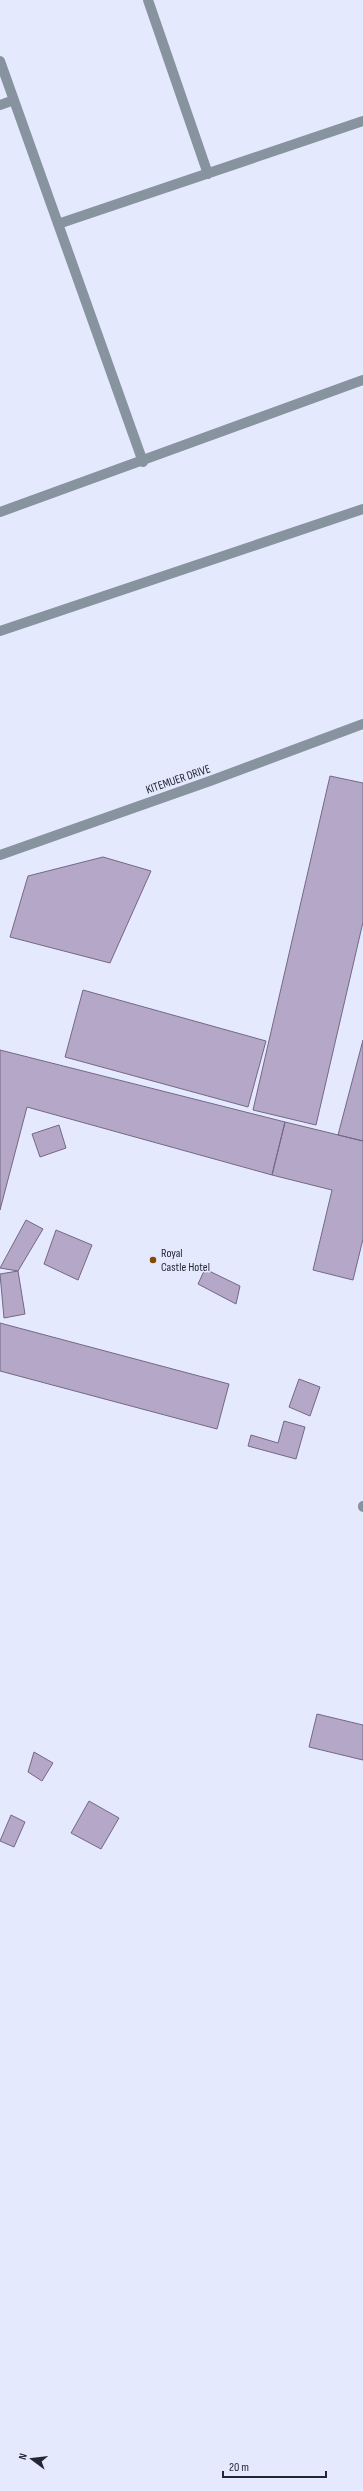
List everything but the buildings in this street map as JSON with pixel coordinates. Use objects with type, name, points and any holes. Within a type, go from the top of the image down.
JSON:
[{"type":"street","points":[[148,0],[208,174]]},
{"type":"street","points":[[0,61],[143,462]]},
{"type":"street","points":[[0,105],[14,100]]},
{"type":"street","points":[[58,224],[363,121]]},
{"type":"street","points":[[0,512],[143,462],[363,380]]},
{"type":"street","points":[[0,631],[363,509]]},
{"type":"street","name":"KITEMUER DRIVE","points":[[0,855],[210,782],[363,724]]},
{"type":"place","name":"Royal Castle Hotel","points":[[153,1260]]}]
